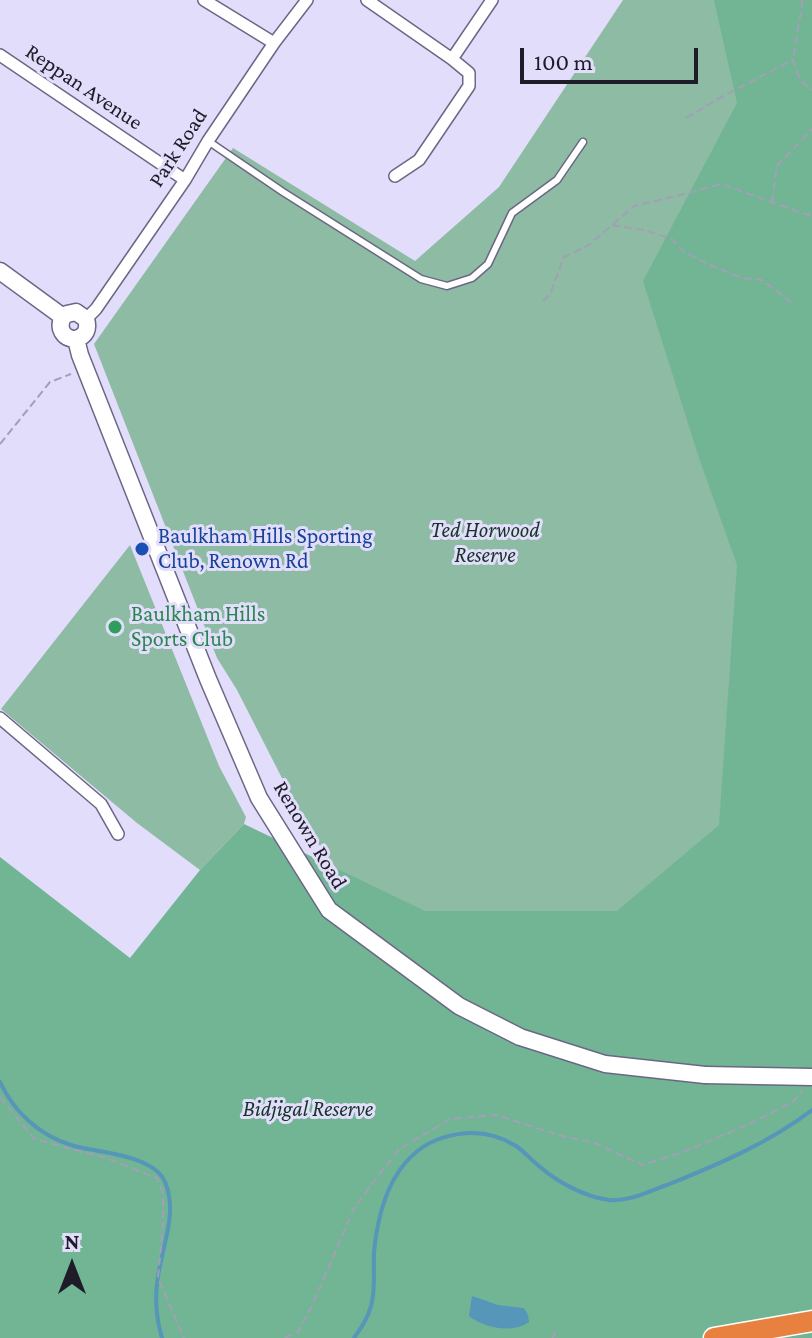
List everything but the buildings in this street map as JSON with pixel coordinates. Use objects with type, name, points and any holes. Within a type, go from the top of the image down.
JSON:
[{"type":"highway","points":[[714,1338],[812,1321]]},
{"type":"main road","points":[[0,271],[63,317]]},
{"type":"main road","points":[[76,312],[86,319],[86,332],[76,339],[67,337],[61,331],[63,317],[76,312]]},
{"type":"main road","name":"Renown Road","points":[[76,339],[202,664],[259,798],[329,910],[459,1006],[520,1037],[605,1064],[705,1075],[812,1077]]},
{"type":"street","points":[[204,0],[274,43]]},
{"type":"street","name":"Park Road","points":[[86,319],[185,180],[274,43],[307,0]]},
{"type":"street","points":[[367,0],[469,73],[469,86],[419,160],[395,176]]},
{"type":"street","points":[[452,59],[492,0]]},
{"type":"street","name":"Reppan Avenue","points":[[0,55],[185,180]]},
{"type":"street","points":[[0,718],[101,804],[118,834]]},
{"type":"lane","points":[[208,141],[421,279],[447,286],[472,278],[488,264],[512,213],[557,180],[583,142]]},
{"type":"path","points":[[802,0],[793,60],[800,80],[812,90]]},
{"type":"path","points":[[686,118],[793,60]]},
{"type":"path","points":[[772,202],[777,166],[812,129]]},
{"type":"path","points":[[543,301],[550,294],[564,257],[589,245],[634,206],[721,184],[808,215],[812,213]]},
{"type":"path","points":[[612,225],[644,230],[672,239],[683,251],[708,264],[742,278],[762,280],[791,302]]},
{"type":"path","points":[[0,444],[50,382],[71,374]]},
{"type":"path","points":[[285,1338],[298,1332],[311,1308],[354,1208],[399,1149],[450,1119],[496,1115],[565,1137],[593,1142],[642,1165],[686,1151],[793,1102],[812,1077]]},
{"type":"path","points":[[0,1097],[34,1139],[106,1158],[157,1178],[163,1194],[158,1278],[184,1338]]},
{"type":"path","points":[[552,1338],[555,1335],[553,1330]]},
{"type":"green space","name":"Ted Horwood Reserve","points":[[623,0],[773,0],[777,819],[676,905],[420,959],[347,883],[309,831],[237,690],[217,658],[94,344],[233,148],[415,261],[499,187]]},
{"type":"green space","name":"Bidjigal Reserve","points":[[714,0],[812,0],[812,1338],[0,1338],[0,857],[130,958],[200,870],[244,824],[425,911],[617,911],[719,825],[737,565],[699,458],[643,281],[737,103]]},
{"type":"green space","name":"Baulkham Hills Sports Club","points":[[130,545],[219,766],[246,817],[244,824],[200,870],[137,823],[1,709]]},
{"type":"water","points":[[472,1296],[498,1305],[524,1308],[529,1322],[506,1329],[482,1324],[469,1316]]},
{"type":"waterway","points":[[0,1082],[12,1103],[38,1129],[71,1145],[137,1160],[159,1173],[165,1182],[169,1194],[169,1220],[156,1297],[162,1338]]},
{"type":"waterway","points":[[354,1338],[373,1300],[375,1240],[387,1193],[406,1162],[430,1143],[458,1134],[473,1133],[502,1139],[572,1188],[590,1196],[616,1200],[646,1193],[724,1161],[778,1133],[812,1110]]},
{"type":"place","name":"Baulkham Hills Sporting Club, Renown Rd","points":[[142,549]]},
{"type":"place","name":"Baulkham Hills Sports Club","points":[[115,627]]}]
